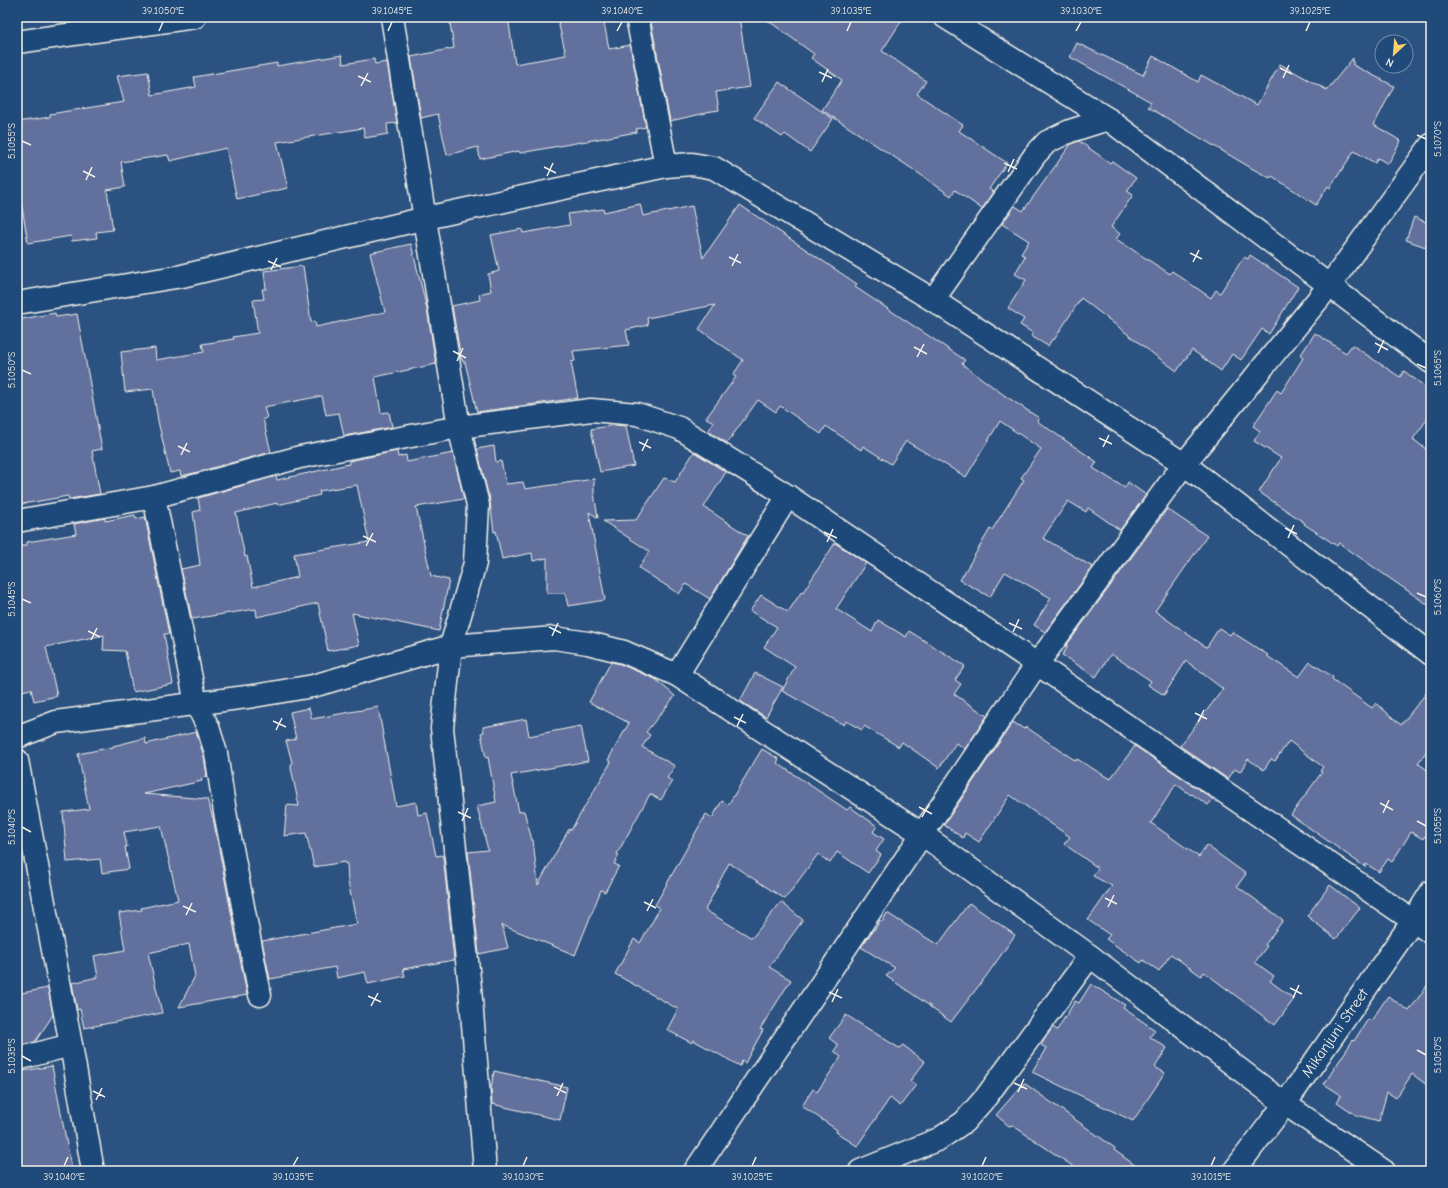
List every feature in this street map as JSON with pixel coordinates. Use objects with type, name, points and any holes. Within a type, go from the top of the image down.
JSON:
[{"type":"street","points":[[17,42],[192,17]]},
{"type":"street","points":[[392,17],[459,427],[478,505],[475,564],[451,646],[442,728],[470,988],[485,1171]]},
{"type":"street","points":[[637,17],[666,166]]},
{"type":"street","points":[[945,17],[1108,119],[1431,362]]},
{"type":"street","points":[[933,300],[1035,155],[1043,146],[1047,142],[1070,132],[1108,119]]},
{"type":"street","points":[[696,1171],[1037,664],[1184,464],[1329,286],[1431,145]]},
{"type":"street","points":[[17,303],[182,276],[426,218],[666,166],[692,164],[714,168],[933,300],[1184,464],[1431,654]]},
{"type":"street","points":[[17,521],[154,497],[300,457],[459,427],[591,410],[637,414],[679,428],[788,496],[1431,933]]},
{"type":"street","points":[[677,675],[788,496]]},
{"type":"street","points":[[154,497],[196,703],[208,727],[216,753],[225,812],[260,995]]},
{"type":"street","points":[[17,737],[56,722],[254,696],[313,686],[451,646],[554,638],[588,643],[624,652],[677,675],[922,834],[1090,956],[1285,1104],[1384,1171]]},
{"type":"street","points":[[17,760],[93,1171]]},
{"type":"street","name":"Mikanjuni Street","points":[[1234,1171],[1285,1104],[1413,921],[1431,892]]},
{"type":"street","points":[[860,1171],[939,1139],[964,1122],[986,1097],[1090,956]]},
{"type":"street","points":[[17,1059],[71,1046]]},
{"type":"building","points":[[449,17],[508,17],[515,64],[566,55],[557,17],[603,17],[609,49],[630,45],[646,127],[636,129],[637,132],[520,153],[519,151],[480,159],[478,147],[447,155],[438,114],[421,118],[411,57],[454,48]]},
{"type":"building","points":[[650,17],[739,17],[750,87],[716,92],[719,110],[670,121]]},
{"type":"building","points":[[763,17],[904,17],[882,51],[926,81],[917,94],[963,125],[959,131],[1007,163],[989,189],[994,192],[982,209],[955,190],[951,196],[822,110],[842,80],[811,58],[814,54]]},
{"type":"building","points":[[1077,43],[1143,75],[1153,56],[1198,82],[1201,75],[1257,105],[1280,64],[1327,90],[1353,58],[1353,65],[1394,86],[1374,125],[1401,141],[1388,164],[1378,158],[1375,163],[1354,151],[1330,188],[1328,186],[1316,205],[1272,176],[1270,178],[1253,169],[1148,107],[1151,102],[1070,57]]},
{"type":"building","points":[[342,55],[343,64],[374,59],[375,64],[387,62],[397,123],[387,124],[388,134],[365,138],[363,128],[277,142],[288,188],[237,199],[226,148],[170,161],[168,155],[121,162],[125,187],[107,190],[113,230],[96,232],[97,238],[72,241],[71,236],[28,243],[17,178],[17,122],[50,117],[50,114],[124,102],[117,76],[148,72],[152,95],[196,87],[194,77],[277,63],[277,66]]},
{"type":"building","points":[[779,82],[833,119],[810,152],[785,134],[782,137],[754,118]]},
{"type":"building","points":[[1079,141],[1110,163],[1112,161],[1136,178],[1127,191],[1133,195],[1111,227],[1120,234],[1116,239],[1170,274],[1172,271],[1211,298],[1216,290],[1220,293],[1244,257],[1248,259],[1250,255],[1298,287],[1269,334],[1262,329],[1241,360],[1232,354],[1221,371],[1192,350],[1177,371],[1081,298],[1054,340],[1052,339],[1048,346],[1031,336],[1033,333],[1020,325],[1024,319],[1008,308],[1026,280],[1015,274],[1025,256],[1021,254],[1029,241],[1002,224],[1015,206],[1023,211],[1071,144]]},
{"type":"building","points":[[640,204],[643,216],[692,206],[703,258],[740,205],[857,284],[855,287],[965,360],[962,364],[1004,395],[1039,418],[1037,421],[1097,462],[1093,468],[1125,488],[1128,482],[1146,495],[1120,530],[1088,508],[1086,512],[1068,501],[1043,538],[1093,567],[1045,632],[1034,625],[1051,598],[1005,572],[990,597],[960,580],[990,529],[992,530],[1024,480],[1021,478],[1041,449],[1000,421],[966,477],[906,441],[891,464],[863,446],[861,450],[826,426],[821,434],[780,406],[776,412],[758,400],[727,443],[708,431],[714,422],[706,418],[736,377],[733,375],[743,360],[699,329],[715,305],[647,318],[648,325],[626,330],[629,345],[573,351],[575,361],[571,362],[578,398],[477,412],[465,362],[461,359],[452,306],[480,300],[479,294],[491,291],[488,274],[499,271],[491,235],[522,229],[523,233],[570,225],[568,214],[603,209],[604,212]]},
{"type":"building","points":[[1414,217],[1431,224],[1431,249],[1406,240]]},
{"type":"building","points":[[411,244],[427,309],[436,364],[375,377],[381,413],[389,412],[392,427],[344,436],[339,413],[326,415],[322,396],[264,407],[267,418],[263,419],[271,452],[181,476],[180,471],[170,473],[158,421],[153,389],[125,392],[121,352],[155,348],[156,360],[204,352],[202,344],[234,339],[233,337],[258,333],[253,300],[264,299],[262,289],[266,289],[264,271],[303,266],[311,322],[315,321],[316,327],[385,312],[370,253]]},
{"type":"building","points":[[55,313],[56,317],[77,314],[102,449],[92,451],[100,494],[69,499],[68,496],[17,505],[17,320]]},
{"type":"building","points":[[1315,333],[1346,353],[1352,345],[1400,377],[1404,371],[1431,391],[1431,414],[1413,439],[1431,453],[1431,607],[1339,543],[1337,546],[1259,492],[1281,458],[1254,441],[1260,431],[1253,426],[1277,390],[1281,393],[1303,358],[1300,356]]},
{"type":"building","points":[[615,425],[626,426],[634,466],[600,472],[591,429]]},
{"type":"building","points":[[494,446],[496,462],[501,461],[506,484],[523,482],[525,489],[594,479],[594,493],[598,518],[589,512],[605,600],[568,606],[565,593],[547,593],[547,558],[533,561],[532,553],[502,559],[496,531],[494,532],[489,494],[477,449]]},
{"type":"building","points":[[397,451],[398,457],[406,455],[407,462],[453,453],[464,499],[416,507],[431,576],[449,580],[439,631],[352,613],[359,645],[328,651],[318,603],[257,617],[256,609],[192,619],[181,569],[200,565],[193,512],[200,510],[198,498],[276,476],[277,480],[349,464],[349,461]],"holes":[[[357,485],[369,542],[294,554],[298,577],[253,587],[236,513],[320,495],[319,491]]]},
{"type":"building","points":[[694,452],[726,472],[704,507],[748,536],[710,599],[686,584],[679,594],[639,568],[649,551],[603,521],[636,520],[664,478],[675,482]]},
{"type":"building","points":[[1167,509],[1207,536],[1155,611],[1203,645],[1207,647],[1219,628],[1230,635],[1232,632],[1299,677],[1310,662],[1333,677],[1332,679],[1372,708],[1376,703],[1401,725],[1431,687],[1431,745],[1418,763],[1431,773],[1431,839],[1425,836],[1423,839],[1411,832],[1392,862],[1388,859],[1379,872],[1366,864],[1365,867],[1291,815],[1322,772],[1320,771],[1323,767],[1289,741],[1275,761],[1271,759],[1264,770],[1248,759],[1240,772],[1235,769],[1228,779],[1180,746],[1223,689],[1186,661],[1164,695],[1148,685],[1151,681],[1111,654],[1096,677],[1062,655],[1068,647],[1066,646]]},
{"type":"building","points":[[135,515],[136,519],[145,517],[169,634],[164,634],[173,684],[133,692],[125,651],[103,650],[104,635],[46,647],[57,696],[34,701],[31,689],[17,692],[17,547],[27,545],[27,542],[76,534],[74,524],[105,518],[105,521]]},
{"type":"building","points":[[835,543],[866,563],[836,609],[872,632],[878,620],[906,637],[909,631],[965,666],[955,680],[961,684],[954,694],[987,716],[965,749],[956,743],[939,768],[902,742],[899,747],[864,726],[862,730],[846,721],[844,725],[782,691],[795,667],[764,647],[777,627],[750,611],[761,595],[788,612]]},
{"type":"building","points":[[611,662],[620,664],[655,679],[675,696],[646,732],[650,735],[642,747],[675,766],[667,778],[672,781],[661,800],[650,794],[617,854],[619,855],[614,864],[619,866],[605,892],[601,890],[575,955],[502,925],[508,948],[479,954],[468,852],[488,850],[477,806],[496,802],[488,757],[486,758],[481,733],[484,732],[483,727],[526,719],[529,736],[581,726],[588,761],[511,775],[519,812],[524,811],[533,840],[538,885],[569,829],[571,830],[611,762],[608,760],[629,723],[589,702]]},
{"type":"building","points":[[755,673],[783,687],[766,717],[740,701]]},
{"type":"building","points":[[378,707],[396,806],[416,802],[418,815],[427,813],[436,856],[443,855],[454,960],[403,969],[405,976],[368,984],[365,972],[337,978],[335,967],[270,979],[262,941],[357,924],[348,882],[347,863],[345,864],[345,862],[314,867],[306,833],[284,836],[287,805],[299,806],[291,768],[292,762],[286,741],[296,739],[290,712],[309,708],[312,719]]},
{"type":"building","points":[[1013,722],[1024,729],[1026,727],[1076,761],[1077,759],[1110,779],[1135,746],[1213,799],[1208,805],[1176,784],[1151,823],[1199,857],[1206,845],[1246,874],[1237,886],[1283,920],[1255,962],[1274,976],[1270,981],[1294,999],[1275,1025],[1204,972],[1201,976],[1171,954],[1159,971],[1143,960],[1141,963],[1106,939],[1110,935],[1088,920],[1112,886],[1093,876],[1098,868],[1064,844],[1070,837],[1010,795],[979,842],[965,833],[963,838],[944,825]]},
{"type":"building","points":[[196,732],[204,756],[207,776],[201,778],[202,781],[144,794],[207,799],[213,818],[247,995],[179,1007],[195,976],[189,944],[148,953],[162,1013],[84,1028],[80,1009],[77,1010],[72,983],[98,977],[94,956],[125,950],[119,913],[142,910],[141,908],[178,900],[161,826],[124,832],[129,869],[102,873],[100,859],[67,862],[63,812],[89,809],[78,754],[113,747],[145,738],[146,744]]},
{"type":"building","points":[[762,749],[779,759],[777,763],[847,810],[850,807],[877,826],[873,832],[884,839],[876,851],[881,855],[868,873],[837,852],[830,863],[818,854],[785,899],[729,863],[705,910],[752,938],[781,902],[803,920],[769,967],[791,980],[760,1029],[763,1030],[745,1063],[742,1061],[740,1066],[693,1040],[692,1043],[667,1030],[678,1009],[615,974],[634,939],[640,943],[660,908],[655,905],[706,814],[712,818],[722,801],[728,805]]},
{"type":"building","points":[[1330,885],[1360,908],[1336,939],[1307,916]]},
{"type":"building","points":[[969,903],[1015,935],[951,1022],[886,976],[895,968],[861,947],[880,920],[882,922],[887,913],[938,945]]},
{"type":"building","points":[[1431,980],[1431,1088],[1412,1074],[1396,1098],[1387,1092],[1379,1121],[1356,1115],[1337,1102],[1341,1095],[1324,1084],[1368,1019],[1371,1021],[1388,996],[1409,1011]]},
{"type":"building","points":[[1091,984],[1125,1005],[1123,1008],[1155,1030],[1150,1037],[1167,1048],[1155,1067],[1165,1073],[1133,1121],[1032,1072],[1046,1048],[1041,1045],[1048,1034],[1053,1027],[1057,1030],[1075,1001],[1079,1003]]},
{"type":"building","points":[[48,988],[53,1015],[35,1042],[17,1046],[17,994]]},
{"type":"building","points":[[846,1015],[899,1048],[903,1045],[925,1062],[910,1081],[916,1085],[900,1106],[890,1098],[857,1146],[802,1106],[813,1089],[817,1092],[841,1057],[834,1051],[838,1045],[829,1038]]},
{"type":"building","points":[[52,1066],[72,1171],[17,1171],[17,1072]]},
{"type":"building","points":[[494,1071],[567,1087],[560,1120],[492,1104],[491,1088]]},
{"type":"building","points":[[1024,1083],[1115,1148],[1114,1150],[1143,1171],[1080,1171],[1012,1125],[1009,1126],[996,1115]]}]
